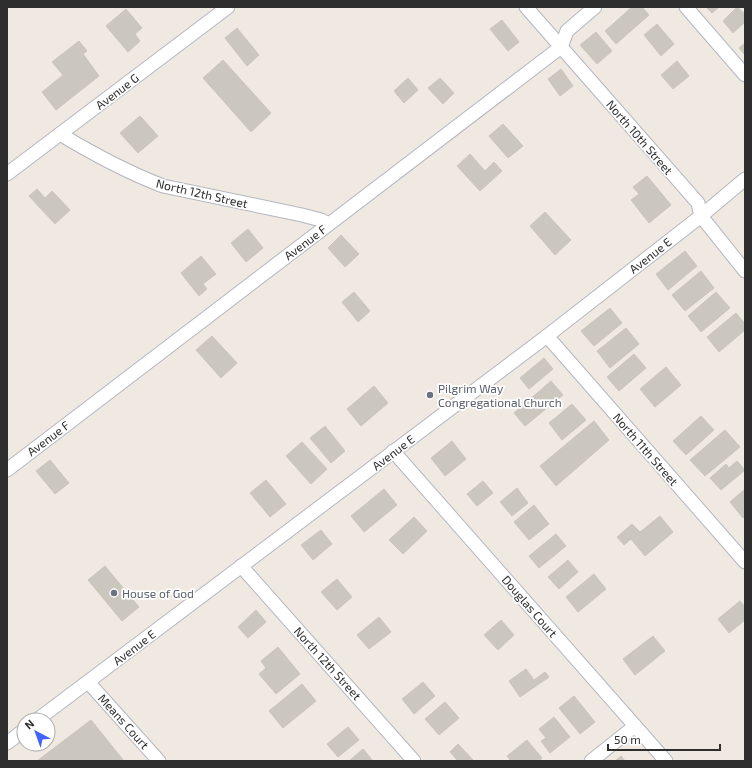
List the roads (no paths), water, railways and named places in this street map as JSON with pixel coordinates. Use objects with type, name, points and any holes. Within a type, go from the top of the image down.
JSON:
[{"type":"street","name":"Avenue G","points":[[7,174],[228,7]]},
{"type":"street","name":"North 10th Street","points":[[526,7],[698,203],[700,216],[745,271]]},
{"type":"street","name":"Avenue F","points":[[7,470],[561,47],[567,32],[595,7]]},
{"type":"street","points":[[686,7],[745,75]]},
{"type":"street","name":"North 12th Street","points":[[60,134],[109,162],[163,186],[302,215],[321,220],[328,224]]},
{"type":"street","name":"Avenue E","points":[[48,712],[547,336],[745,179]]},
{"type":"street","name":"North 11th Street","points":[[547,336],[745,562]]},
{"type":"street","name":"Douglas Court","points":[[394,451],[666,761]]},
{"type":"street","name":"North 12th Street","points":[[241,566],[414,761]]},
{"type":"street","name":"Means Court","points":[[88,682],[159,761]]},
{"type":"street","points":[[591,761],[635,726]]},
{"type":"street","points":[[7,742],[16,736]]},
{"type":"place","name":"Pilgrim Way Congregational Church","points":[[430,395]]},
{"type":"place","name":"House of God","points":[[114,593]]}]
